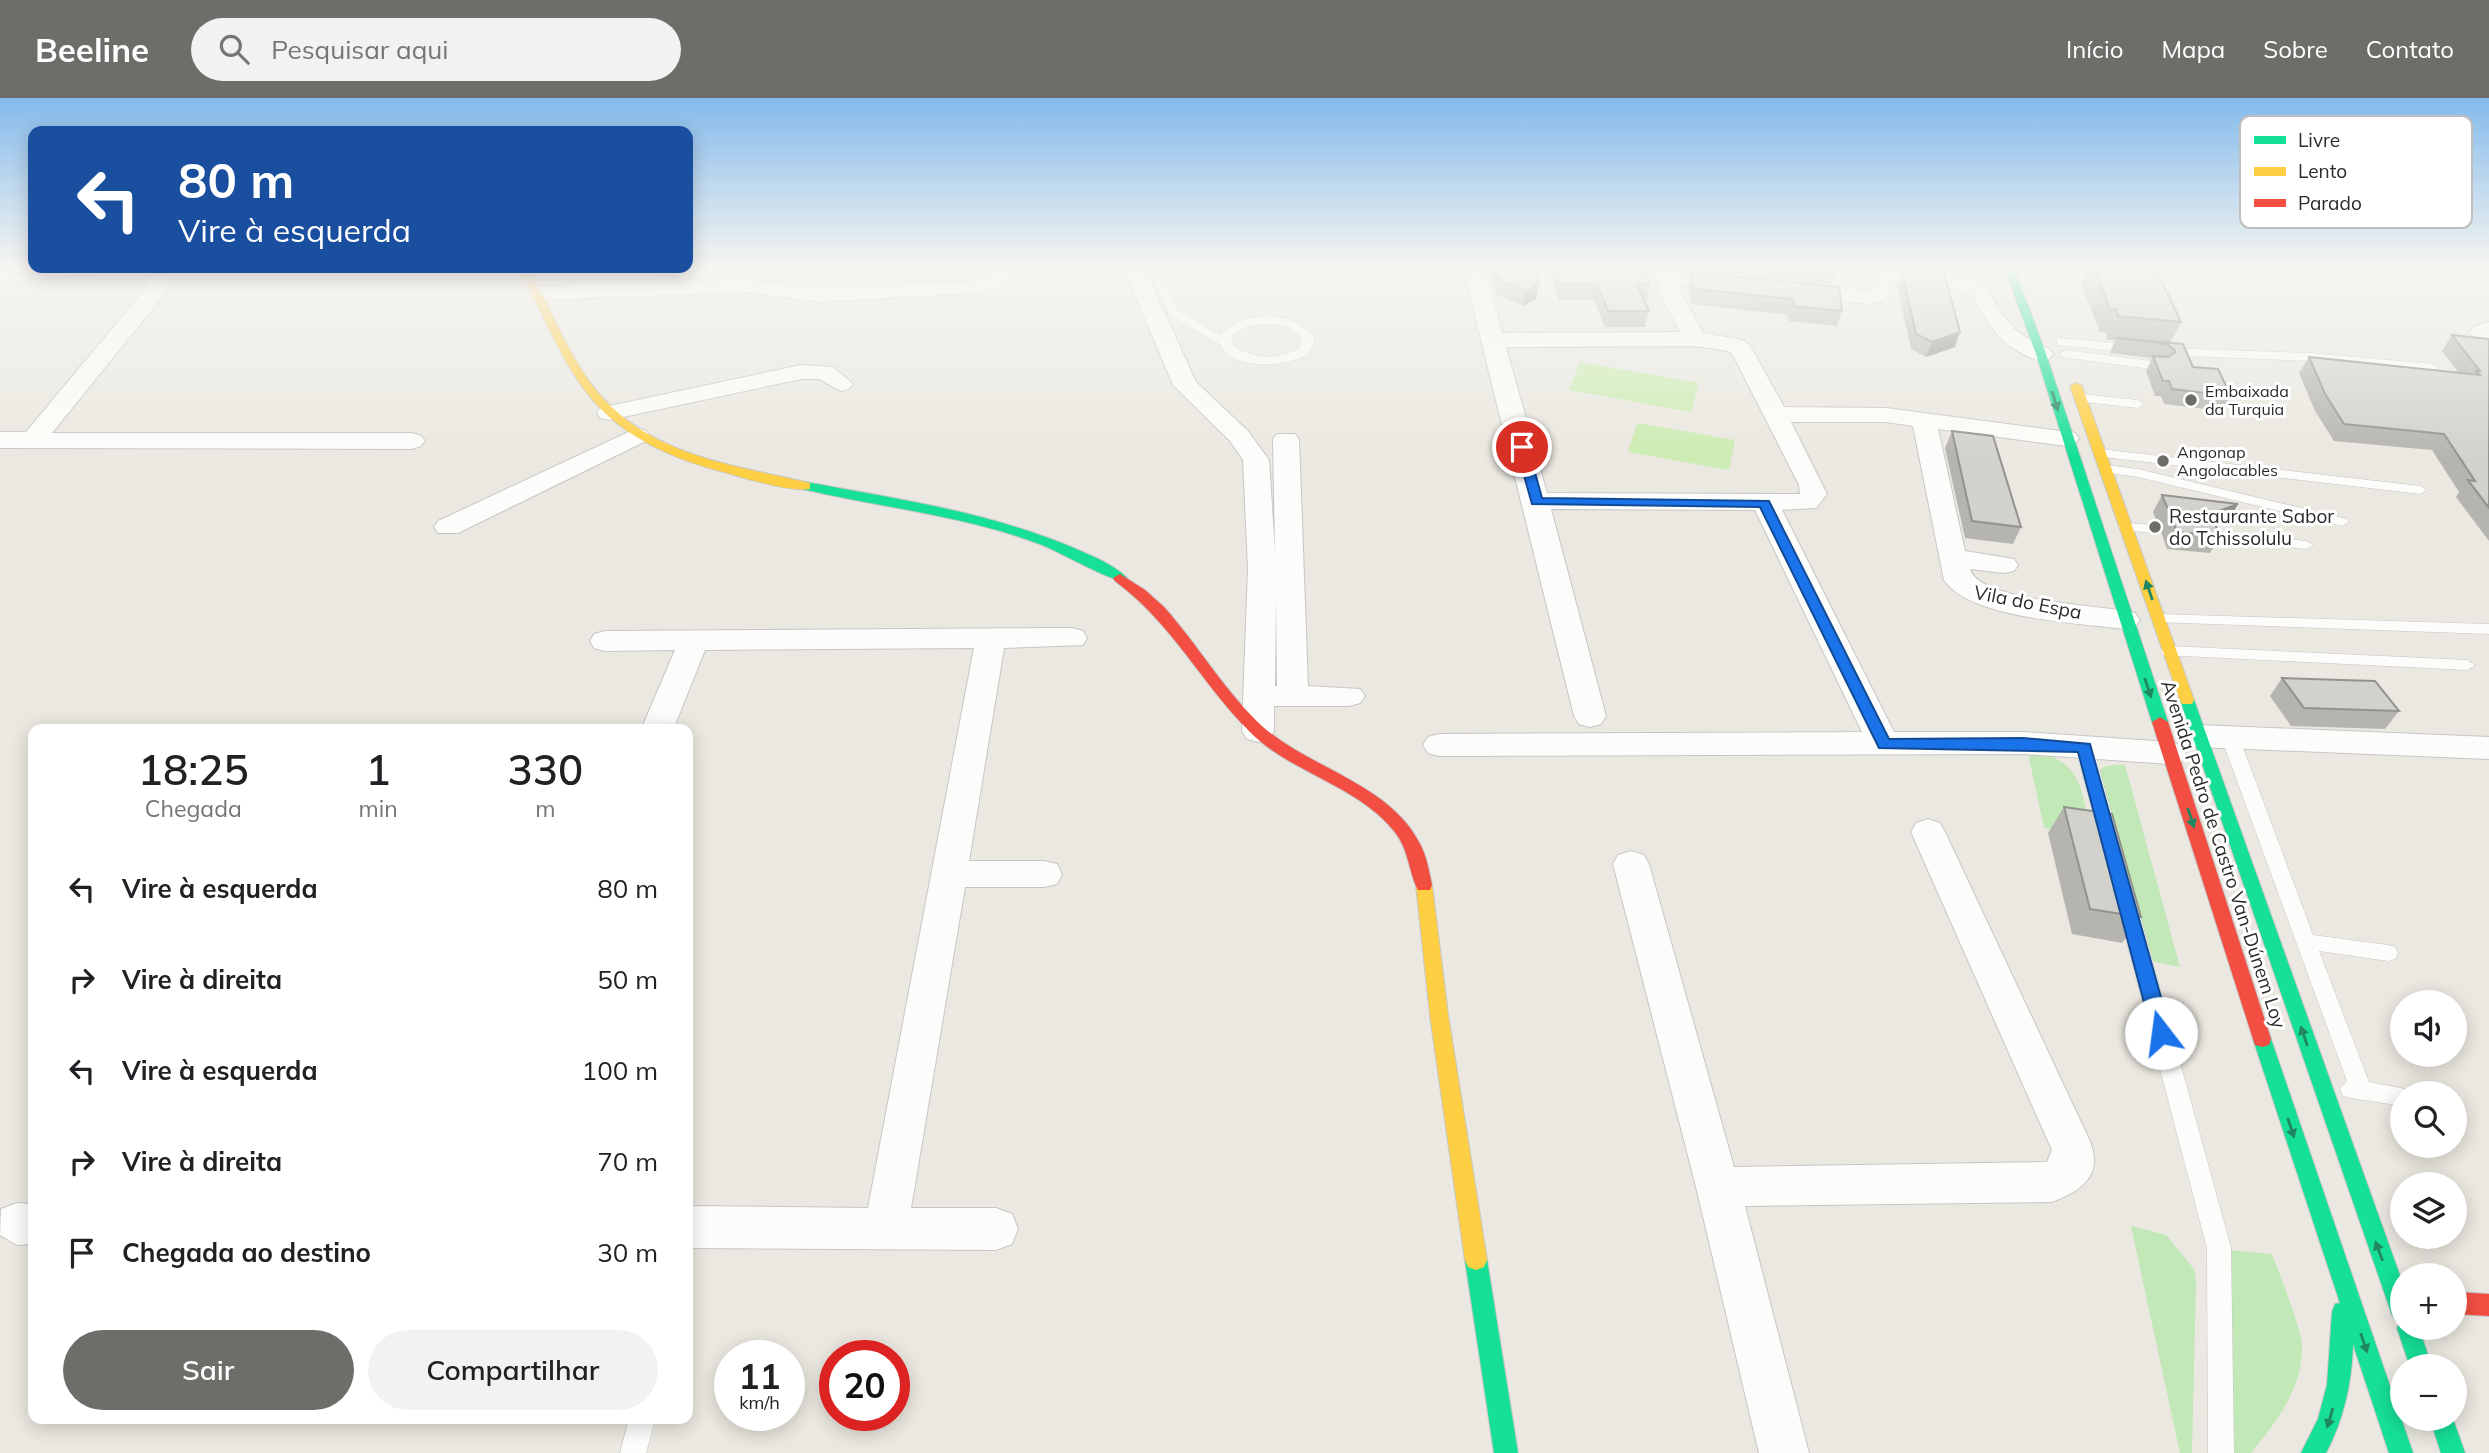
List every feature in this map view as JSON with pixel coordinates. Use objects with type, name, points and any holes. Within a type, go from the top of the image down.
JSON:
[{"type":"main road","points":[[558,330],[583,380],[610,413],[637,436],[686,457],[742,474],[964,519],[1044,544],[1102,566],[1145,597],[1258,731],[1278,750],[1384,813],[1410,839],[1421,877],[1438,1010],[1506,1453]]},
{"type":"main road","name":"Avenida Pedro de Castro Van-Dúnem Loy","points":[[2032,330],[2125,620],[2402,1453]]},
{"type":"main road","name":"Avenida Pedro de Castro Van-Dúnem Loy","points":[[2063,347],[2169,650],[2215,736],[2320,1084],[2390,1272]]},
{"type":"main road","points":[[2313,1453],[2324,1438],[2344,1370],[2343,1279]]},
{"type":"main road","points":[[2467,1304],[2489,1305]]},
{"type":"main road","points":[[2445,1431],[2453,1453]]},
{"type":"street","points":[[33,440],[123,330]]},
{"type":"street","points":[[1161,330],[1185,385],[1239,436],[1256,460],[1262,568],[1258,731]]},
{"type":"street","points":[[1489,330],[1590,716]]},
{"type":"street","points":[[1690,330],[1695,339]]},
{"type":"street","points":[[2004,330],[2041,354]]},
{"type":"street","points":[[2486,330],[2481,332],[2489,344]]},
{"type":"street","points":[[1492,340],[1695,339],[1735,345],[1743,352],[1777,414],[1812,485],[1814,495],[1807,502],[1765,503],[1536,501]]},
{"type":"street","points":[[610,413],[801,372],[825,372],[841,384]]},
{"type":"street","points":[[1777,414],[1886,415],[2066,438]]},
{"type":"street","name":"Vila do Espa","points":[[1925,420],[1926,438],[1958,580],[1965,590],[1982,597],[2125,620]]},
{"type":"street","points":[[447,527],[637,436]]},
{"type":"street","points":[[1286,439],[1293,696]]},
{"type":"street","points":[[0,440],[412,441]]},
{"type":"street","points":[[1765,503],[1884,744]]},
{"type":"street","name":"Vila do Espa","points":[[1954,558],[2004,565]]},
{"type":"street","points":[[605,641],[1072,638]]},
{"type":"street","points":[[886,1228],[992,639]]},
{"type":"street","points":[[659,724],[694,641]]},
{"type":"street","points":[[1259,696],[1349,696]]},
{"type":"street","points":[[2215,736],[2489,748]]},
{"type":"street","points":[[1439,746],[2023,743],[2170,753]]},
{"type":"street","points":[[1718,1187],[2052,1182],[2070,1172],[2073,1150],[1928,832]]},
{"type":"street","points":[[1631,864],[1718,1187],[1784,1453]]},
{"type":"street","points":[[949,874],[1044,874]]},
{"type":"street","points":[[693,1235],[886,1228],[996,1229]]},
{"type":"lane","points":[[1204,330],[1225,342],[1235,354],[1272,361],[1296,356],[1305,350],[1309,338],[1301,330]]},
{"type":"lane","points":[[1225,342],[1232,330]]},
{"type":"lane","points":[[2063,347],[2159,366]]},
{"type":"lane","points":[[2063,347],[2123,368]]},
{"type":"lane","points":[[2063,347],[2213,356],[2311,357],[2433,368]]},
{"type":"lane","points":[[2081,398],[2138,404]]},
{"type":"lane","points":[[2100,453],[2420,491]]},
{"type":"lane","points":[[2106,469],[2138,473],[2342,522]]},
{"type":"lane","points":[[2126,527],[2154,529]]},
{"type":"lane","points":[[2212,535],[2306,545]]},
{"type":"lane","points":[[2159,619],[2489,629]]},
{"type":"lane","points":[[2169,650],[2467,665]]},
{"type":"lane","points":[[2215,736],[2309,942],[2361,1090]]},
{"type":"lane","points":[[2084,747],[2113,854]]},
{"type":"lane","points":[[2120,881],[2219,1248],[2221,1453]]},
{"type":"lane","points":[[2309,942],[2388,953]]},
{"type":"lane","points":[[2320,1084],[2390,1095]]},
{"type":"lane","points":[[633,1453],[641,1424]]},
{"type":"green space","points":[[1580,362],[1699,383],[1691,412],[1569,390]]},
{"type":"green space","points":[[1637,423],[1735,440],[1729,470],[1628,452]]},
{"type":"green space","points":[[2028,753],[2046,755],[2070,769],[2081,791],[2092,836],[2044,828]]},
{"type":"green space","points":[[2113,765],[2125,765],[2180,967],[2146,960],[2098,772]]},
{"type":"green space","points":[[2131,1226],[2166,1235],[2194,1269],[2196,1281],[2192,1453],[2180,1453]]},
{"type":"green space","points":[[2228,1250],[2272,1254],[2294,1315],[2302,1347],[2293,1391],[2278,1418],[2251,1453],[2225,1453]]},
{"type":"building","points":[[1915,330],[1960,332],[1932,342],[1916,334]]},
{"type":"building","points":[[2452,335],[2489,339],[2489,508],[2468,480],[2475,481],[2444,434],[2344,424],[2325,394],[2309,357],[2480,375],[2476,371],[2480,371]]},
{"type":"building","points":[[2117,338],[2183,344],[2193,367],[2218,369],[2231,396],[2172,389],[2169,381],[2163,381],[2153,356],[2168,357],[2175,352],[2174,349],[2167,344]]},
{"type":"building","points":[[1952,431],[1993,436],[2021,527],[1972,521]]},
{"type":"building","points":[[2162,495],[2238,504],[2216,512],[2213,519],[2220,536],[2177,532],[2170,515],[2173,511],[2167,507]]},
{"type":"building","points":[[2282,678],[2375,681],[2399,711],[2304,708]]},
{"type":"building","points":[[2064,807],[2112,814],[2141,917],[2090,909]]},
{"type":"traffic: fast","points":[[2032,330],[2160,722]]},
{"type":"traffic: fast","points":[[806,486],[927,509],[1009,529],[1085,558],[1120,578]]},
{"type":"traffic: fast","points":[[2187,700],[2390,1278]]},
{"type":"traffic: fast","points":[[2262,1039],[2401,1453]]},
{"type":"traffic: fast","points":[[1476,1260],[1506,1453]]},
{"type":"traffic: fast","points":[[2313,1453],[2329,1419],[2338,1385],[2343,1312]]},
{"type":"traffic: fast","points":[[2412,1340],[2417,1354]]},
{"type":"traffic: fast","points":[[2445,1431],[2453,1453]]},
{"type":"traffic: slow","points":[[556,330],[584,382],[605,407],[628,428],[683,457],[744,474],[806,486]]},
{"type":"traffic: slow","points":[[2076,386],[2187,700]]},
{"type":"traffic: slow","points":[[1424,885],[1439,1015],[1476,1260]]},
{"type":"traffic: jam","points":[[1120,578],[1159,610],[1255,728],[1294,757],[1383,810],[1400,826],[1412,844],[1424,885]]},
{"type":"traffic: jam","points":[[2160,722],[2262,1039]]},
{"type":"traffic: jam","points":[[2467,1304],[2489,1305]]},
{"type":"place","name":"Embaixada da Turquia","points":[[2191,400]]},
{"type":"place","name":"Angonap Angolacables","points":[[2163,461]]},
{"type":"place","name":"Restaurante Sabor do Tchissolulu","points":[[2155,527]]},
{"type":"route","points":[[1522,447],[1536,501],[1765,503],[1884,744],[2023,743],[2084,747],[2161,1033]]}]
